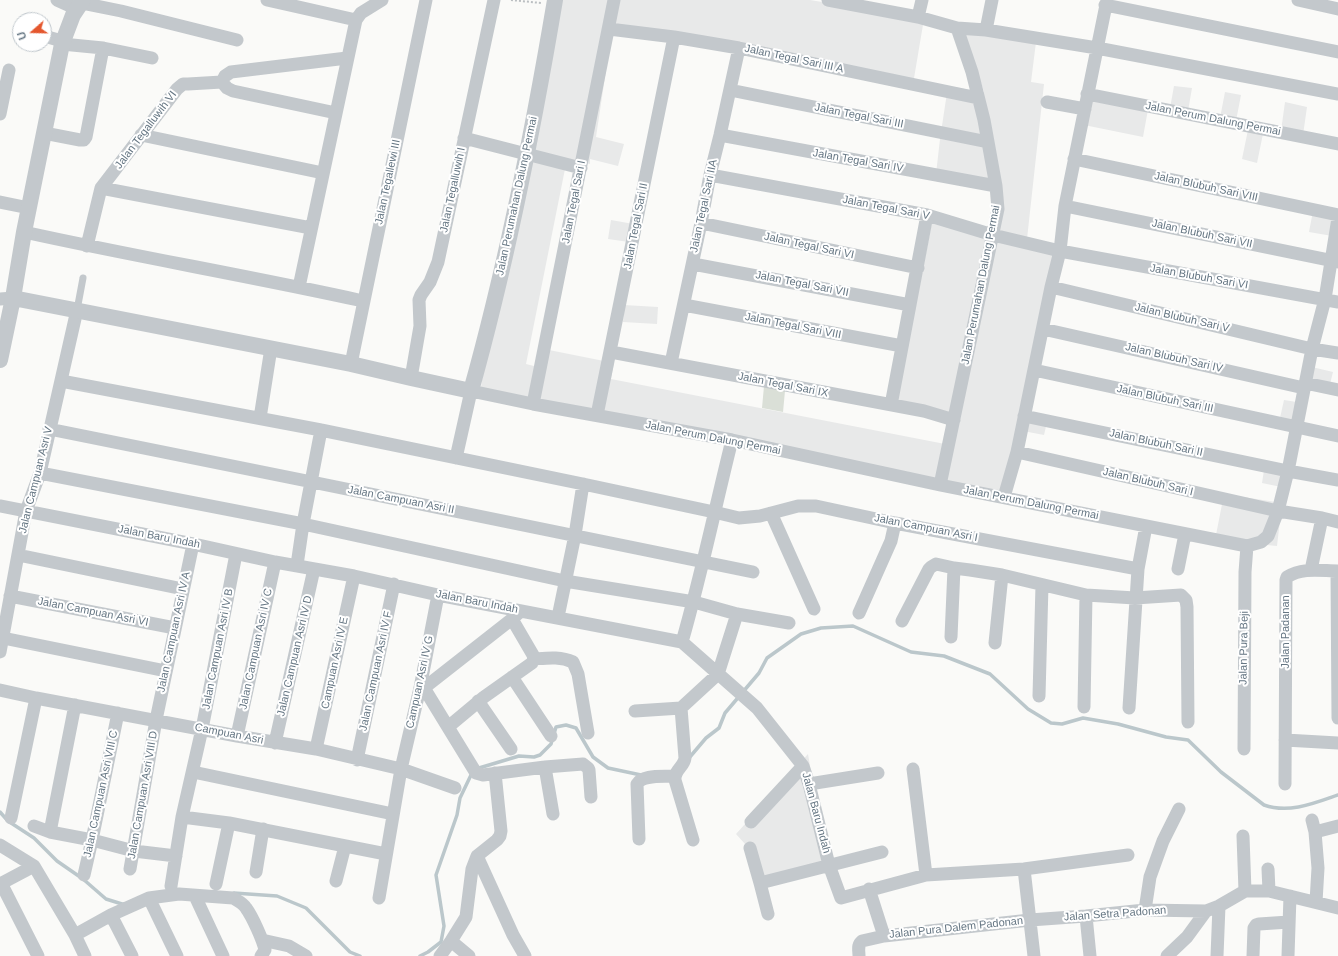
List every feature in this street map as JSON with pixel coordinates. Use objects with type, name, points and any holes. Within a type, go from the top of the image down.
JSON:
[{"type":"street","points":[[57,0],[121,11],[237,40]]},
{"type":"street","points":[[267,0],[356,20]]},
{"type":"street","points":[[299,287],[356,20],[361,13],[382,0]]},
{"type":"street","name":"Jalan Tegallewi III","points":[[350,364],[426,0]]},
{"type":"street","name":"Jalan Tegalluwih I","points":[[411,378],[420,326],[419,300],[432,278],[438,262],[494,0]]},
{"type":"street","name":"Jalan Tegal Sari I","points":[[533,404],[614,0]]},
{"type":"street","points":[[828,0],[859,3],[957,28],[986,30],[1098,48],[1338,94]]},
{"type":"street","points":[[918,17],[922,0]]},
{"type":"street","points":[[986,30],[992,0]]},
{"type":"street","points":[[1298,0],[1338,9]]},
{"type":"street","name":"Jalan Perumahan Dalung Permai","points":[[471,391],[487,335],[527,155],[555,2]]},
{"type":"street","points":[[1004,497],[1017,452],[1051,287],[1060,251],[1065,206],[1106,3],[1338,52]]},
{"type":"street","points":[[0,360],[6,298],[24,232],[62,42],[73,15],[80,4]]},
{"type":"street","name":"Jalan Perumahan Dalung Permai","points":[[940,485],[998,209],[996,186],[984,120],[972,72],[957,28]]},
{"type":"street","name":"Jalan Tegal Sari III A","points":[[609,29],[674,37],[739,48],[978,98]]},
{"type":"street","name":"Jalan Tegal Sari II","points":[[597,415],[674,37]]},
{"type":"street","points":[[52,39],[62,42],[103,48],[152,58]]},
{"type":"street","points":[[44,133],[80,140],[84,140],[86,138],[103,48]]},
{"type":"street","name":"Jalan Tegal Sari IIA","points":[[671,363],[693,264],[710,175],[739,48]]},
{"type":"street","points":[[336,113],[232,91],[222,82],[225,76],[231,72],[347,58]]},
{"type":"street","points":[[0,114],[9,70]]},
{"type":"street","name":"Jalan Tegalluwih VI","points":[[87,246],[101,188],[176,89],[183,84],[222,82]]},
{"type":"street","name":"Jalan Tegal Sari III","points":[[730,90],[988,142]]},
{"type":"street","name":"Jalan Perum Dalung Permai","points":[[1087,94],[1338,144]]},
{"type":"street","points":[[1047,102],[1085,109]]},
{"type":"street","points":[[141,135],[323,173]]},
{"type":"street","name":"Jalan Tegal Sari IV","points":[[720,135],[996,186]]},
{"type":"street","points":[[464,138],[581,168]]},
{"type":"street","name":"Jalan Blubuh Sari VIII","points":[[1074,159],[1338,217]]},
{"type":"street","name":"Jalan Tegal Sari V","points":[[710,175],[927,215],[993,235],[1060,251]]},
{"type":"street","points":[[101,188],[312,228]]},
{"type":"street","points":[[0,202],[29,208]]},
{"type":"street","name":"Jalan Blubuh Sari VII","points":[[1065,206],[1334,261]]},
{"type":"street","points":[[891,405],[927,215]]},
{"type":"street","points":[[1247,546],[1261,542],[1268,536],[1278,511],[1288,471],[1312,349],[1334,261],[1338,217]]},
{"type":"street","name":"Jalan Tegal Sari VI","points":[[701,223],[918,268]]},
{"type":"street","points":[[24,232],[363,301]]},
{"type":"street","name":"Jalan Blubuh Sari VI","points":[[1060,251],[1338,302]]},
{"type":"street","name":"Jalan Tegal Sari VII","points":[[693,264],[910,305]]},
{"type":"street","name":"Jalan Blubuh Sari V","points":[[1051,287],[1338,354]]},
{"type":"street","points":[[6,298],[77,310],[271,348],[471,391],[456,458]]},
{"type":"street","name":"Jalan Tegal Sari VIII","points":[[684,305],[902,346]]},
{"type":"street","name":"Jalan Campuan Asri V","points":[[0,652],[26,511],[40,473],[77,310]]},
{"type":"street","name":"Jalan Blubuh Sari IV","points":[[1043,329],[1305,385],[1338,390]]},
{"type":"street","points":[[260,418],[271,348]]},
{"type":"street","name":"Jalan Tegal Sari IX","points":[[611,352],[891,405],[954,420]]},
{"type":"street","name":"Jalan Blubuh Sari III","points":[[1034,370],[1338,436]]},
{"type":"street","name":"Jalan Campuan Asri I","points":[[61,381],[321,430],[739,518],[760,516],[798,506],[816,506],[895,523],[1138,569]]},
{"type":"street","name":"Jalan Perum Dalung Permai","points":[[471,391],[533,404],[732,440],[940,485],[1247,546]]},
{"type":"street","name":"Jalan Blubuh Sari II","points":[[1024,416],[1338,480]]},
{"type":"street","name":"Jalan Campuan Asri II","points":[[49,429],[753,572]]},
{"type":"street","points":[[297,564],[321,430]]},
{"type":"street","points":[[682,642],[694,602],[702,562],[732,440]]},
{"type":"street","name":"Jalan Blubuh Sari I","points":[[1017,452],[1278,511],[1338,522]]},
{"type":"street","points":[[40,473],[303,524],[565,581],[694,602],[738,614],[789,623]]},
{"type":"street","points":[[558,617],[575,535],[583,484]]},
{"type":"street","name":"Jalan Baru Indah","points":[[0,506],[193,544],[275,562],[297,564],[314,569],[394,584],[516,615],[558,617],[682,642],[757,708],[803,766],[809,784],[829,865],[841,898],[869,890]]},
{"type":"street","points":[[771,513],[814,609]]},
{"type":"street","points":[[1311,570],[1322,518]]},
{"type":"street","points":[[859,613],[891,541],[895,523]]},
{"type":"street","points":[[1129,708],[1138,569],[1146,526]]},
{"type":"street","points":[[1178,569],[1185,534]]},
{"type":"street","name":"Jalan Campuan Asri IV A","points":[[156,720],[193,544]]},
{"type":"street","name":"Jalan Pura Beji","points":[[1244,749],[1245,572],[1247,546]]},
{"type":"street","name":"Jalan Campuan Asri IV B","points":[[171,886],[182,818],[202,729],[236,554]]},
{"type":"street","points":[[18,556],[183,590]]},
{"type":"street","name":"Jalan Campuan Asri IV C","points":[[237,736],[275,562]]},
{"type":"street","points":[[902,621],[931,566],[936,564],[1002,575],[1086,595],[1136,598],[1181,595],[1186,600],[1188,722]]},
{"type":"street","points":[[951,637],[954,568]]},
{"type":"street","name":"Jalan Campuan Asri IV D","points":[[275,743],[314,569]]},
{"type":"street","name":"Jalan Padanan","points":[[1285,784],[1286,580],[1287,577],[1292,574],[1311,570],[1338,572]]},
{"type":"street","points":[[1338,572],[1338,718]]},
{"type":"street","points":[[995,644],[1002,575]]},
{"type":"street","name":"Campuan Asri IV E","points":[[316,749],[354,576]]},
{"type":"street","name":"Jalan Campuan Asri IV F","points":[[357,759],[394,584]]},
{"type":"street","points":[[1039,696],[1042,585]]},
{"type":"street","name":"Campuan Asri IV G","points":[[379,898],[401,769],[422,688],[438,595]]},
{"type":"street","points":[[1084,707],[1086,595]]},
{"type":"street","name":"Jalan Campuan Asri VI","points":[[10,596],[175,628]]},
{"type":"street","points":[[635,711],[681,708],[718,674],[738,614]]},
{"type":"street","points":[[534,659],[516,615],[422,688],[476,772],[483,775],[545,767],[584,764],[589,770],[591,797]]},
{"type":"street","points":[[3,638],[166,670]]},
{"type":"street","points":[[534,659],[558,658],[567,659],[572,662],[578,674],[588,732]]},
{"type":"street","points":[[448,727],[478,701],[532,663],[534,659]]},
{"type":"street","points":[[512,676],[551,736]]},
{"type":"street","name":"Campuan Asri","points":[[0,690],[118,714],[275,743],[316,749],[401,769],[455,788]]},
{"type":"street","points":[[11,818],[36,698]]},
{"type":"street","points":[[478,701],[511,749]]},
{"type":"street","points":[[50,832],[75,705]]},
{"type":"street","points":[[681,708],[686,756],[684,763],[674,776],[693,840]]},
{"type":"street","name":"Jalan Campuan Asri VIII C","points":[[84,875],[118,714]]},
{"type":"street","name":"Jalan Campuan Asri VIII D","points":[[130,869],[156,720]]},
{"type":"street","points":[[1285,740],[1338,743]]},
{"type":"street","points":[[751,822],[803,766]]},
{"type":"street","points":[[545,767],[553,814]]},
{"type":"street","points":[[913,769],[926,875]]},
{"type":"street","points":[[193,772],[394,814]]},
{"type":"street","points":[[440,956],[451,942],[466,917],[472,869],[477,856],[500,836],[501,831],[495,773]]},
{"type":"street","points":[[809,784],[878,773]]},
{"type":"street","points":[[639,839],[636,784],[646,778],[674,776]]},
{"type":"street","points":[[1145,910],[1150,878],[1163,841],[1179,809]]},
{"type":"street","points":[[182,818],[229,823],[386,854]]},
{"type":"street","points":[[216,884],[229,823]]},
{"type":"street","points":[[34,826],[50,832],[92,840],[134,851],[176,856]]},
{"type":"street","points":[[1316,902],[1318,868],[1314,826],[1338,826]]},
{"type":"street","points":[[256,872],[263,829]]},
{"type":"street","points":[[1243,836],[1246,891]]},
{"type":"street","points":[[0,845],[34,866],[75,935],[85,956]]},
{"type":"street","points":[[336,881],[345,846]]},
{"type":"street","points":[[750,848],[768,914]]},
{"type":"street","points":[[760,883],[882,852]]},
{"type":"street","points":[[869,890],[926,875],[1024,869],[1128,854]]},
{"type":"street","points":[[477,856],[513,934],[525,956]]},
{"type":"street","points":[[34,866],[1,884],[38,956]]},
{"type":"street","points":[[1024,869],[1034,956]]},
{"type":"street","points":[[1268,869],[1269,891]]},
{"type":"street","name":"Jalan Pura Dalem Padonan","points":[[869,890],[884,936],[1030,920]]},
{"type":"street","name":"Jalan Setra Padonan","points":[[1030,920],[1145,910],[1206,911],[1219,906],[1246,891],[1269,891],[1338,908]]},
{"type":"street","points":[[75,935],[149,898],[179,894],[233,898],[241,902],[246,908],[262,940],[264,950],[261,956]]},
{"type":"street","points":[[194,896],[223,956]]},
{"type":"street","points":[[1288,956],[1290,896]]},
{"type":"street","points":[[149,898],[177,956]]},
{"type":"street","points":[[1217,956],[1219,906]]},
{"type":"street","points":[[1167,956],[1187,937],[1206,911]]},
{"type":"street","points":[[111,916],[132,956]]},
{"type":"street","points":[[1086,916],[1090,956]]},
{"type":"street","points":[[1253,956],[1254,928],[1256,925],[1289,922]]},
{"type":"street","points":[[859,956],[860,942],[884,936]]},
{"type":"street","points":[[262,940],[289,946],[306,956]]},
{"type":"street","points":[[451,942],[469,956]]},
{"type":"lane","points":[[77,310],[83,278]]},
{"type":"path","points":[[511,0],[555,2]]},
{"type":"shaded area","points":[[560,0],[810,0],[924,19],[913,84],[613,28],[596,137],[624,144],[618,166],[590,159],[590,164],[567,159],[526,364],[546,369],[549,350],[614,363],[611,379],[945,444],[959,415],[897,402],[933,217],[998,234],[998,180],[936,174],[948,86],[984,92],[962,26],[1036,42],[1031,82],[1044,84],[1027,239],[1062,245],[1027,414],[1048,418],[1044,435],[1023,431],[1008,500],[480,394],[487,346]]},
{"type":"shaded area","points":[[1174,86],[1192,88],[1188,111],[1170,108]]},
{"type":"shaded area","points":[[1090,92],[1149,104],[1143,137],[1084,125]]},
{"type":"shaded area","points":[[1225,92],[1241,95],[1236,121],[1220,118]]},
{"type":"shaded area","points":[[1285,102],[1307,107],[1303,135],[1281,131]]},
{"type":"shaded area","points":[[1249,125],[1264,129],[1257,163],[1242,159]]},
{"type":"shaded area","points":[[1313,211],[1338,216],[1338,237],[1309,232]]},
{"type":"shaded area","points":[[611,220],[639,225],[636,243],[608,239]]},
{"type":"shaded area","points":[[624,305],[658,307],[657,324],[623,322]]},
{"type":"shaded area","points":[[1312,367],[1333,372],[1329,388],[1308,383]]},
{"type":"shaded area","points":[[765,375],[786,380],[783,412],[762,408]]},
{"type":"shaded area","points":[[1284,400],[1303,403],[1301,421],[1280,418]]},
{"type":"shaded area","points":[[1265,464],[1290,468],[1286,488],[1262,483]]},
{"type":"shaded area","points":[[1224,494],[1282,503],[1277,546],[1215,540]]},
{"type":"shaded area","points":[[808,754],[821,831],[831,864],[758,889],[745,844],[736,834]]},
{"type":"waterway","points":[[689,758],[706,738],[719,728],[725,713],[759,673],[767,658],[801,634],[821,628],[853,626],[911,652],[944,656],[990,674],[1028,709],[1051,723],[1062,724],[1083,718],[1118,724],[1166,737],[1188,740],[1221,772],[1264,805],[1292,808],[1311,804],[1338,795]]},
{"type":"waterway","points":[[420,956],[441,942],[444,926],[436,875],[457,815],[460,798],[471,775],[479,768],[519,756],[534,757],[540,755],[551,744],[556,727],[566,725],[576,728],[593,757],[608,768],[641,775]]},
{"type":"waterway","points":[[0,812],[8,821],[34,838],[57,861],[83,879],[106,899],[124,904]]},
{"type":"waterway","points":[[234,893],[277,896],[306,908],[350,952],[360,956]]}]
